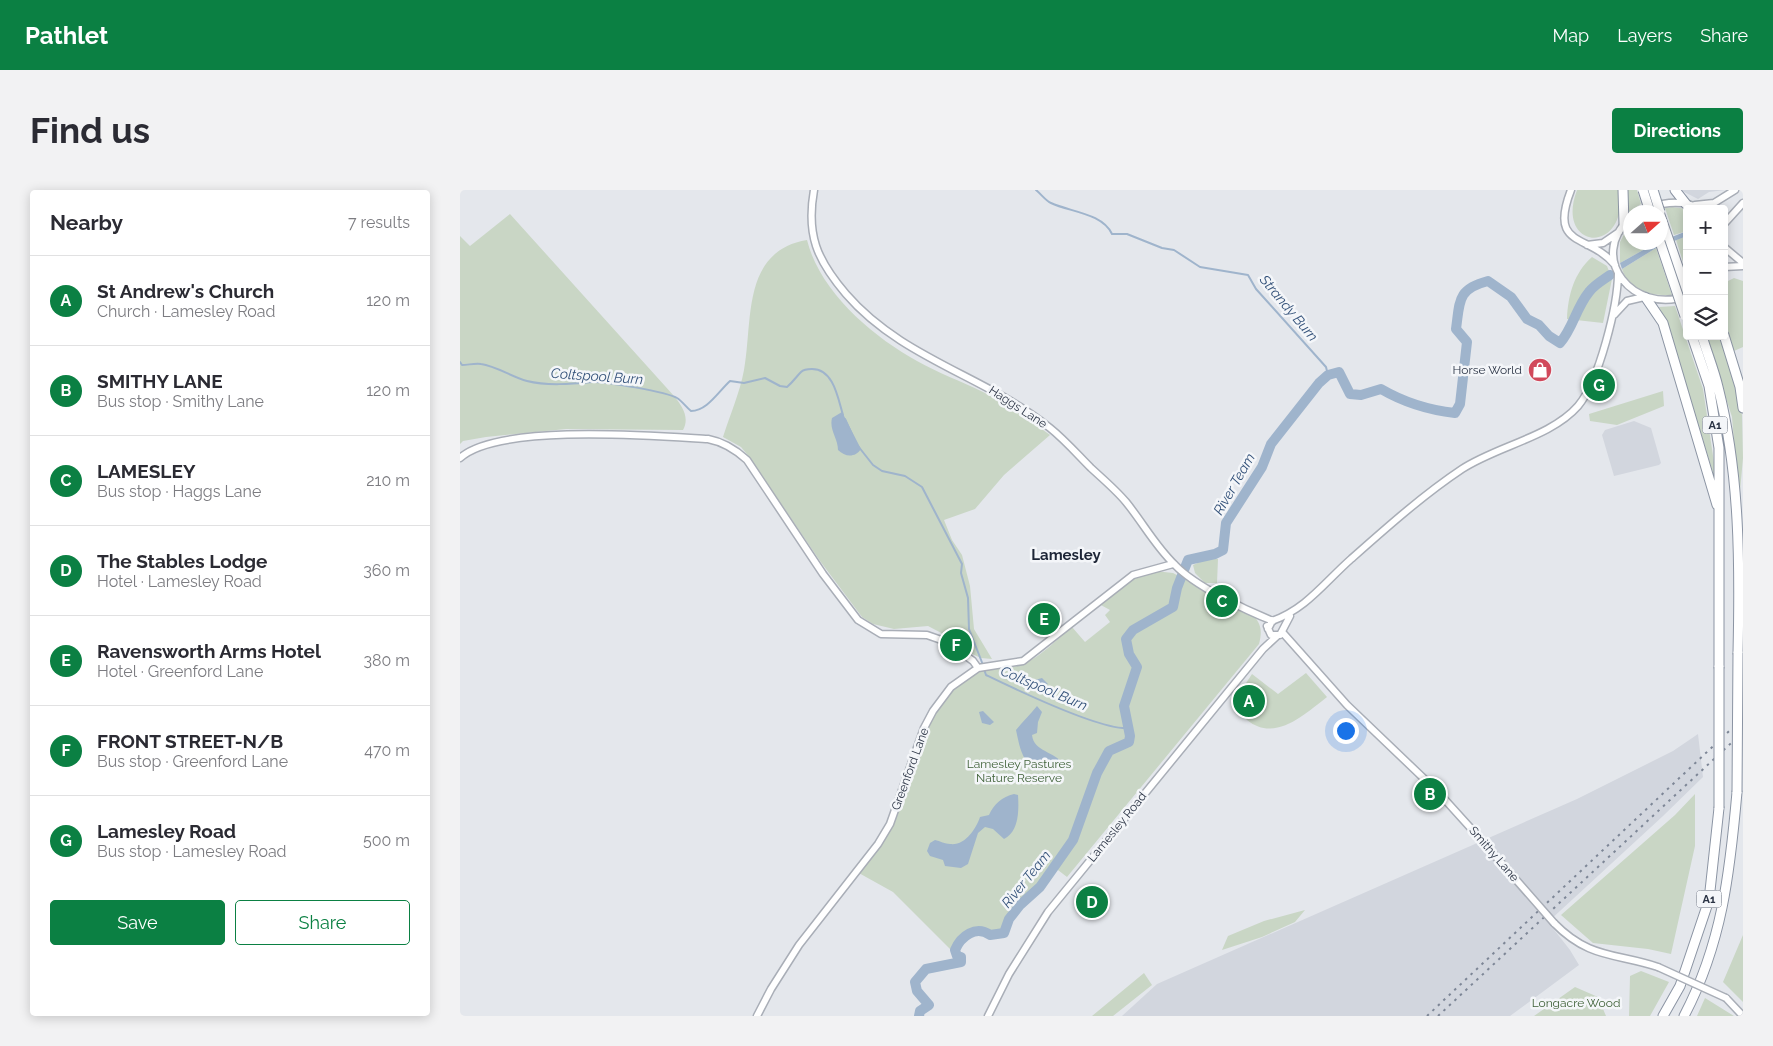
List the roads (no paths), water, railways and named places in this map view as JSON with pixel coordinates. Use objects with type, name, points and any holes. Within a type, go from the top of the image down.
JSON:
[{"type":"highway","points":[[1623,190],[1624,205]]},
{"type":"highway","points":[[1643,190],[1648,205]]},
{"type":"highway","points":[[1653,190],[1657,205]]},
{"type":"highway","points":[[1675,190],[1692,205]]},
{"type":"highway","points":[[1668,238],[1683,283]]},
{"type":"highway","points":[[1663,250],[1683,309]]},
{"type":"highway","points":[[1645,298],[1663,323],[1720,518]]},
{"type":"highway","name":"A1","points":[[1663,1016],[1680,986],[1709,900],[1719,808],[1719,448],[1709,386],[1693,340]]},
{"type":"highway","name":"A1","points":[[1684,1016],[1706,970],[1721,916],[1731,855],[1737,792],[1740,558],[1729,442],[1718,386],[1703,340]]},
{"type":"highway","points":[[1726,340],[1740,387],[1743,408]]},
{"type":"highway","points":[[1740,558],[1743,532]]},
{"type":"street","name":"Haggs Lane","points":[[814,190],[813,240],[819,259],[847,294],[893,336],[929,359],[985,386],[1051,429],[1125,500],[1175,566],[1191,580],[1257,614],[1284,625]]},
{"type":"street","points":[[1570,190],[1564,210],[1565,224],[1575,239],[1603,254],[1616,266]]},
{"type":"street","points":[[1700,205],[1714,203],[1735,190]]},
{"type":"street","points":[[1728,219],[1743,202]]},
{"type":"street","points":[[1659,205],[1683,205]]},
{"type":"street","points":[[1586,245],[1603,243],[1623,227]]},
{"type":"street","points":[[1275,620],[1294,612],[1313,598],[1358,553],[1456,473],[1480,459],[1547,428],[1568,416],[1583,399],[1591,384],[1618,289],[1618,273],[1614,252],[1623,230]]},
{"type":"street","points":[[1727,250],[1743,265]]},
{"type":"street","points":[[1728,267],[1743,265]]},
{"type":"street","points":[[1618,273],[1630,288],[1645,298]]},
{"type":"street","points":[[1609,322],[1623,303],[1645,298],[1668,300],[1683,296]]},
{"type":"street","points":[[460,458],[481,446],[572,434],[630,434],[708,438],[719,441],[734,448],[747,460],[822,574],[858,620],[881,634],[927,635],[947,642],[973,661],[978,668]]},
{"type":"street","name":"Greenford Lane","points":[[757,1016],[771,989],[800,945],[878,844],[890,824],[924,728],[932,711],[951,687],[978,668],[1023,661],[1133,575],[1175,566]]},
{"type":"street","points":[[1268,630],[1280,635],[1284,625],[1294,612]]},
{"type":"street","name":"Haggs Lane","points":[[1257,614],[1264,620],[1268,630]]},
{"type":"street","name":"Lamesley Road","points":[[1263,649],[1268,630],[1275,620]]},
{"type":"street","name":"Lamesley Road","points":[[988,1016],[1009,974],[1048,912],[1263,649],[1280,635]]},
{"type":"street","name":"Smithy Lane","points":[[1280,635],[1347,705],[1438,792],[1554,923],[1568,936],[1590,950],[1658,967],[1726,998],[1743,1016]]},
{"type":"water","points":[[1683,233],[1683,238],[1668,243],[1668,238]]},
{"type":"water","points":[[1643,250],[1653,250],[1622,269],[1620,263]]},
{"type":"water","points":[[842,412],[861,449],[856,454],[850,456],[838,450],[831,422],[832,418]]},
{"type":"water","points":[[1042,678],[1048,684],[1037,688],[1031,685],[1035,680]]},
{"type":"water","points":[[1037,706],[1042,712],[1038,722],[1037,733],[1032,735],[1034,741],[1041,749],[1061,761],[1064,766],[1062,768],[1049,762],[1025,759],[1019,745],[1016,730]]},
{"type":"water","points":[[983,711],[994,722],[990,725],[982,723],[979,712]]},
{"type":"water","points":[[1014,794],[1018,795],[1018,814],[1013,831],[1009,836],[1004,839],[993,829],[985,827],[978,833],[968,864],[961,868],[945,866],[943,860],[930,856],[927,851],[930,843],[935,840],[955,844],[965,840],[976,827],[980,817],[989,815],[999,802]]},
{"type":"waterway","name":"Strandy Burn","points":[[1036,190],[1051,203],[1093,217],[1107,227],[1112,234],[1127,234],[1162,248],[1174,250],[1200,267],[1248,275],[1256,289],[1326,367],[1328,375]]},
{"type":"waterway","name":"River Team","points":[[919,1016],[920,1011],[929,1005],[917,991],[915,982],[926,969],[961,962],[961,957],[957,956],[955,950],[965,936],[979,931],[990,935],[1004,933],[1009,919],[1020,905],[1040,887],[1073,840],[1097,773],[1109,751],[1129,742],[1130,736],[1124,706],[1137,667],[1129,654],[1126,639],[1133,630],[1173,607],[1177,588],[1188,560],[1215,554],[1223,550],[1226,523],[1262,467],[1271,444],[1319,383],[1328,375],[1339,372],[1350,394],[1361,395],[1381,389],[1417,405],[1455,413],[1460,404],[1467,342],[1456,329],[1460,304],[1465,292],[1478,284],[1488,281],[1511,297],[1527,319],[1539,325],[1549,336],[1560,343],[1589,292],[1610,275]]},
{"type":"waterway","name":"Coltspool Burn","points":[[460,362],[462,365],[487,365],[535,383],[599,382],[649,390],[677,398],[691,411],[702,408],[730,381],[744,383],[765,378],[780,386],[787,387],[802,371],[812,369],[819,370],[830,379],[837,393],[843,415]]},
{"type":"waterway","name":"Coltspool Burn","points":[[845,419],[854,439]]},
{"type":"waterway","name":"Coltspool Burn","points":[[858,446],[873,465],[882,471],[905,476],[922,487],[962,564],[961,573],[968,598],[969,629],[983,665]]},
{"type":"waterway","name":"Coltspool Burn","points":[[984,669],[986,675],[1058,708],[1099,723],[1129,728]]},
{"type":"railway","points":[[1427,1016],[1743,718]]},
{"type":"railway","points":[[1438,1016],[1743,732]]},
{"type":"place","name":"Horse World","points":[[1540,370]]},
{"type":"place","name":"Lamesley Road","points":[[1599,385]]},
{"type":"place","name":"LAMESLEY","points":[[1222,601]]},
{"type":"place","name":"Ravensworth Arms Hotel","points":[[1044,619]]},
{"type":"place","name":"FRONT STREET-N/B","points":[[956,645]]},
{"type":"place","name":"St Andrew's Church","points":[[1249,701]]},
{"type":"place","name":"SMITHY LANE","points":[[1430,794]]},
{"type":"place","name":"The Stables Lodge","points":[[1092,902]]},
{"type":"district","name":"Lamesley","points":[[1066,555]]},
{"type":"park label","name":"Lamesley Pastures Nature Reserve","points":[[1019,771]]},
{"type":"park label","name":"Longacre Wood","points":[[1576,1003]]}]
